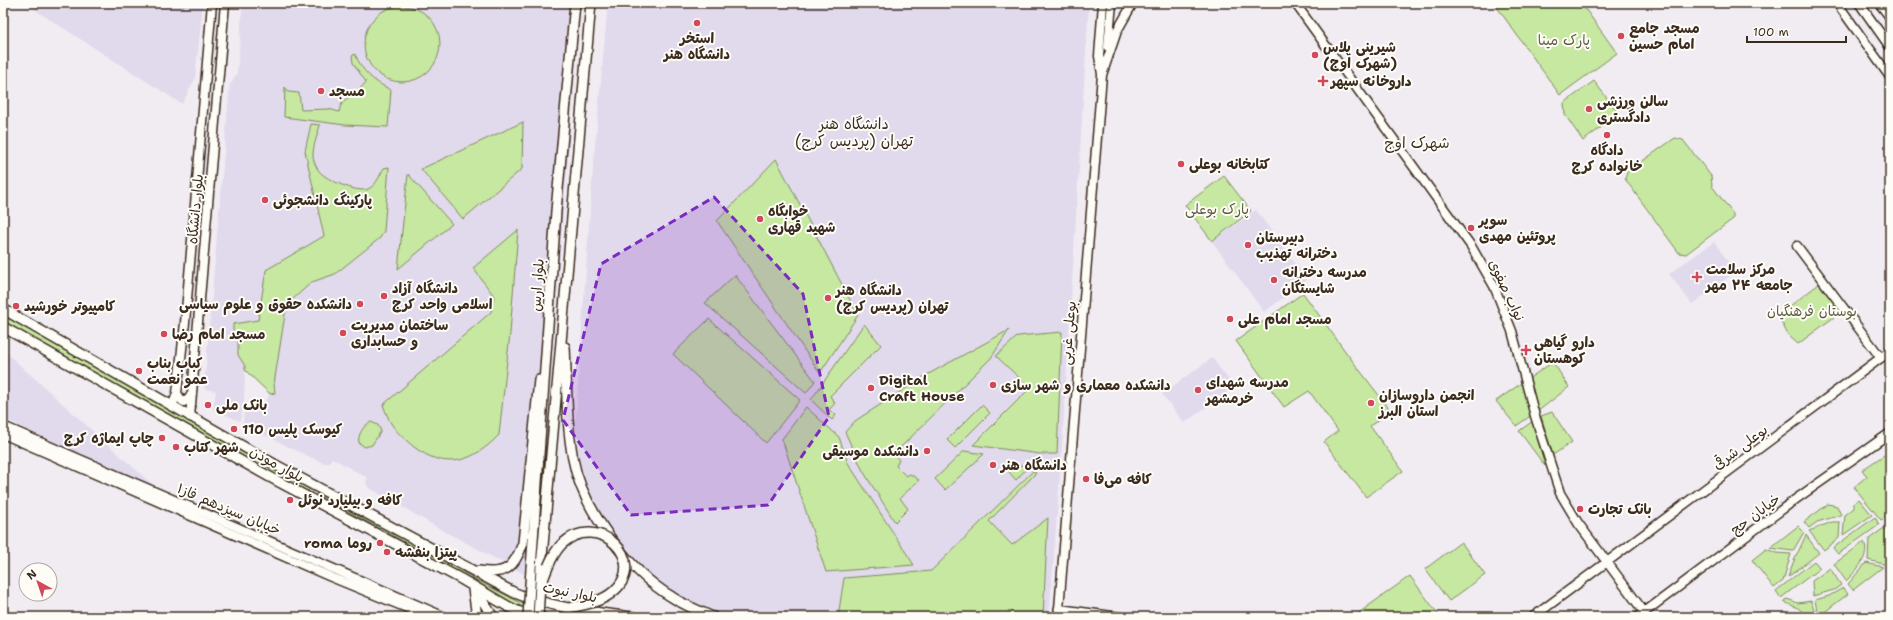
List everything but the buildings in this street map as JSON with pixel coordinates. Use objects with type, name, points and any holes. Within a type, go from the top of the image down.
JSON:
[{"type":"main road","name":"بلوار ارس","points":[[524,616],[531,569],[556,211],[575,3]]},
{"type":"main road","name":"بلوار ارس","points":[[540,617],[541,568],[591,3]]},
{"type":"main road","points":[[556,211],[560,208],[566,208],[573,214]]},
{"type":"main road","points":[[472,570],[497,572],[506,569],[514,563],[523,543],[542,341],[550,304]]},
{"type":"main road","points":[[564,305],[567,396],[573,460],[580,485],[590,507],[611,538],[639,572],[672,598],[713,617]]},
{"type":"main road","name":"بلوار موذن","points":[[3,309],[274,464],[524,597]]},
{"type":"main road","name":"بلوار موذن","points":[[3,327],[268,476],[473,586],[524,616],[540,617]]},
{"type":"main road","points":[[540,587],[555,553],[569,538],[588,532],[609,539],[620,548],[624,561],[625,571],[622,582],[614,592],[603,599],[569,608]]},
{"type":"main road","points":[[473,586],[477,617]]},
{"type":"main road","points":[[473,586],[493,617]]},
{"type":"main road","name":"بلوار نبوت","points":[[524,597],[569,608],[633,617]]},
{"type":"main road","points":[[524,616],[538,600]]},
{"type":"street","name":"بلوار دانشگاه","points":[[172,407],[177,393],[185,323],[212,3]]},
{"type":"street","name":"بلوار دانشگاه","points":[[190,417],[225,3]]},
{"type":"street","points":[[1102,75],[1099,56],[1103,3]]},
{"type":"street","points":[[1102,75],[1108,55],[1112,3]]},
{"type":"street","name":"بوعلی غربی","points":[[1120,617],[1060,614],[1102,75],[1117,31],[1133,3]]},
{"type":"street","name":"نواب صفوی","points":[[1295,3],[1472,246],[1494,286],[1512,331],[1560,493],[1578,523],[1641,615]]},
{"type":"street","points":[[1837,3],[1890,77]]},
{"type":"street","points":[[1859,3],[1890,47]]},
{"type":"street","points":[[1879,3],[1890,17]]},
{"type":"street","points":[[202,129],[214,129]]},
{"type":"street","points":[[1797,246],[1881,358]]},
{"type":"street","name":"بوعلی شرقی","points":[[1606,563],[1890,351]]},
{"type":"street","points":[[177,393],[184,402],[192,394]]},
{"type":"street","name":"خیابان سیزدهم فاز۱","points":[[3,426],[445,617]]},
{"type":"street","name":"خیابان حج","points":[[1641,615],[1796,499],[1890,433]]},
{"type":"street","name":"خیابان سیزدهم فاز۱","points":[[3,434],[324,574],[429,617]]},
{"type":"street","points":[[1533,617],[1606,563]]},
{"type":"highlighted area","points":[[714,197],[803,294],[829,417],[768,505],[631,515],[563,420],[601,264]]},
{"type":"shaded area","points":[[24,3],[203,3],[195,79],[182,104]]},
{"type":"shaded area","name":"دانشگاه آزاد اسلامی واحد کرج","points":[[243,3],[581,3],[532,578],[442,530],[368,487],[366,483],[368,478],[332,458],[329,463],[323,463],[243,425],[244,412],[254,408],[263,411],[264,403],[270,394],[245,371],[244,401],[240,421],[213,410],[216,391],[204,389],[230,83],[232,83],[237,75]]},
{"type":"shaded area","name":"دانشگاه هنر تهران (پردیس کرج)","points":[[608,3],[1089,3],[1061,462],[1049,617],[734,617],[722,614],[677,594],[657,582],[634,562],[615,536],[592,500],[579,459],[575,427],[593,169]]},
{"type":"shaded area","points":[[1256,210],[1307,280],[1264,312],[1212,241]]},
{"type":"shaded area","points":[[1714,242],[1736,272],[1692,304],[1669,274]]},
{"type":"shaded area","points":[[3,338],[7,340],[3,350]]},
{"type":"shaded area","points":[[3,350],[166,497],[3,418]]},
{"type":"shaded area","name":"مدرسه شهدای خرمشهر","points":[[1212,358],[1234,387],[1184,423],[1162,394]]},
{"type":"green space","name":"پارک مینا","points":[[1494,3],[1581,3],[1617,53],[1560,95]]},
{"type":"green space","points":[[402,6],[416,9],[429,17],[437,30],[440,44],[437,58],[429,71],[416,79],[402,82],[388,79],[375,71],[367,58],[364,44],[367,30],[375,17],[388,9]]},
{"type":"green space","points":[[355,54],[361,66],[369,76],[391,90],[388,127],[345,125],[284,117],[285,87],[288,92],[299,93],[301,110],[329,109],[339,112],[343,102],[366,82],[353,63],[352,56]]},
{"type":"green space","name":"سالن ورزشی دادگستری","points":[[1594,81],[1619,114],[1583,141],[1565,115],[1564,103]]},
{"type":"green space","points":[[523,122],[522,169],[463,219],[421,169]]},
{"type":"green space","points":[[311,124],[320,125],[313,151],[313,157],[317,168],[326,177],[346,186],[366,190],[375,184],[384,168],[389,167],[384,231],[380,238],[335,274],[312,282],[292,300],[285,314],[274,384],[275,393],[270,394],[245,370],[245,366],[238,355],[238,339],[233,338],[233,324],[258,320],[266,270],[324,236],[305,151]]},
{"type":"green space","points":[[1675,138],[1683,140],[1711,176],[1712,186],[1733,214],[1733,219],[1686,254],[1679,253],[1625,179],[1627,172]]},
{"type":"green space","points":[[776,159],[858,315],[820,373],[717,221]]},
{"type":"green space","points":[[408,174],[452,224],[398,269]]},
{"type":"green space","name":"پارک بوعلی","points":[[1224,176],[1251,211],[1212,241],[1185,205]]},
{"type":"green space","points":[[518,230],[510,333],[499,435],[479,452],[469,457],[448,461],[437,459],[414,447],[399,434],[388,418],[383,405],[491,312],[494,296],[473,268]]},
{"type":"green space","points":[[735,275],[815,381],[806,393],[705,303]]},
{"type":"green space","name":"بوستان فرهنگیان","points":[[1819,284],[1841,312],[1798,344],[1788,335],[1778,315]]},
{"type":"green space","points":[[1303,293],[1391,411],[1370,426],[1403,471],[1366,497],[1324,442],[1338,431],[1309,391],[1284,407],[1236,341]]},
{"type":"green space","points":[[3,312],[311,487],[307,493],[3,323]]},
{"type":"green space","points":[[709,319],[800,400],[766,443],[673,354]]},
{"type":"green space","points":[[864,324],[881,345],[830,396],[835,403],[829,410],[836,415],[832,420],[811,400]]},
{"type":"green space","points":[[1009,330],[991,358],[894,454],[899,460],[896,466],[906,476],[910,474],[919,480],[900,498],[908,509],[895,522],[863,471],[845,432],[855,421],[923,377]]},
{"type":"green space","points":[[1062,332],[1057,454],[1040,454],[973,445],[1030,388],[996,356],[1018,336]]},
{"type":"green space","points":[[1553,362],[1569,387],[1537,412],[1528,379]]},
{"type":"green space","points":[[1523,382],[1532,415],[1516,426],[1496,401]]},
{"type":"green space","points":[[982,405],[990,413],[955,448],[947,440]]},
{"type":"green space","points":[[806,407],[839,437],[848,463],[914,565],[826,572],[782,439]]},
{"type":"green space","points":[[1552,412],[1572,442],[1553,455],[1541,416]]},
{"type":"green space","points":[[1533,421],[1545,466],[1519,431]]},
{"type":"green space","points":[[371,422],[378,425],[381,431],[372,445],[365,447],[359,443],[359,437],[368,423]]},
{"type":"green space","points":[[964,451],[984,454],[945,490],[935,479]]},
{"type":"green space","points":[[1890,451],[1890,515],[1881,520],[1854,487],[1867,476],[1862,470]]},
{"type":"green space","points":[[1002,464],[1029,466],[1016,480]]},
{"type":"green space","points":[[1033,471],[1036,473],[989,521],[1012,545],[1048,518],[1043,617],[838,617],[844,578],[931,571]]},
{"type":"green space","points":[[318,490],[486,585],[523,604],[524,608],[506,601],[419,550],[316,494]]},
{"type":"green space","points":[[1859,499],[1872,515],[1843,535],[1845,515],[1854,508],[1854,503]]},
{"type":"green space","points":[[1828,504],[1837,506],[1841,515],[1817,522],[1809,528],[1804,522]]},
{"type":"green space","points":[[1875,517],[1879,525],[1838,554],[1833,548]]},
{"type":"green space","points":[[1832,522],[1840,522],[1839,538],[1824,550],[1809,531]]},
{"type":"green space","points":[[1798,526],[1804,532],[1793,551],[1770,548]]},
{"type":"green space","points":[[1884,528],[1890,534],[1890,563],[1887,565],[1868,560],[1869,539]]},
{"type":"green space","points":[[1806,535],[1819,553],[1788,577],[1793,563]]},
{"type":"green space","points":[[1461,542],[1485,575],[1449,601],[1425,569]]},
{"type":"green space","points":[[1864,542],[1866,553],[1864,558],[1858,568],[1846,581],[1834,564]]},
{"type":"green space","points":[[1766,549],[1777,553],[1791,554],[1783,581],[1774,588],[1752,560]]},
{"type":"green space","points":[[1814,561],[1820,568],[1781,598],[1776,591]]},
{"type":"green space","points":[[1866,563],[1883,567],[1853,590],[1848,584]]},
{"type":"green space","points":[[1830,568],[1841,585],[1834,590],[1813,596],[1812,581]]},
{"type":"green space","points":[[1410,576],[1438,614],[1435,617],[1353,617]]},
{"type":"green space","points":[[1843,588],[1848,594],[1818,617],[1815,600],[1829,596]]},
{"type":"green space","points":[[1787,599],[1798,603],[1811,601],[1816,617],[1808,617],[1798,608],[1784,602]]},
{"type":"place","name":"استخر دانشگاه هنر","points":[[697,23]]},
{"type":"place","name":"مسجد جامع امام حسین","points":[[1621,36]]},
{"type":"place","name":"شیرینی پلاس (شهرک اوج)","points":[[1315,55]]},
{"type":"place","name":"داروخانه سپهر","points":[[1323,81]]},
{"type":"place","name":"مسجد","points":[[321,91]]},
{"type":"place","name":"سالن ورزشی دادگستری","points":[[1589,109]]},
{"type":"place","name":"دادگاه خانواده کرج","points":[[1607,135]]},
{"type":"place","name":"کتابخانه بوعلی","points":[[1181,164]]},
{"type":"place","name":"پارکینگ دانشجوئی","points":[[265,200]]},
{"type":"place","name":"خوابگاه شهید قهاری","points":[[760,219]]},
{"type":"place","name":"سوپر پروتئین مهدی","points":[[1471,228]]},
{"type":"place","name":"دبیرستان دخترانه تهذیب","points":[[1248,245]]},
{"type":"place","name":"مرکز سلامت جامعه ۲۴ مهر","points":[[1697,277]]},
{"type":"place","name":"مدرسه دخترانه شایستگان","points":[[1274,280]]},
{"type":"place","name":"دانشگاه آزاد اسلامی واحد کرج","points":[[384,296]]},
{"type":"place","name":"دانشگاه هنر تهران (پردیس کرج)","points":[[828,298]]},
{"type":"place","name":"دانشکده حقوق و علوم سیاسی","points":[[360,304]]},
{"type":"place","name":"کامپیوتر خورشید","points":[[16,306]]},
{"type":"place","name":"مسجد امام علی","points":[[1230,319]]},
{"type":"place","name":"ساختمان مدیریت و حسابداری","points":[[343,333]]},
{"type":"place","name":"مسجد امام رضا","points":[[164,334]]},
{"type":"place","name":"دارو گیاهی کوهستان","points":[[1526,350]]},
{"type":"place","name":"کباب بناب عمو نعمت","points":[[139,371]]},
{"type":"place","name":"دانشکده معماری و شهر سازی","points":[[993,385]]},
{"type":"place","name":"Digital Craft House","points":[[871,388]]},
{"type":"place","name":"مدرسه شهدای خرمشهر","points":[[1198,390]]},
{"type":"place","name":"انجمن داروسازان استان البرز","points":[[1371,403]]},
{"type":"place","name":"بانک ملی","points":[[208,405]]},
{"type":"place","name":"کیوسک پلیس 110","points":[[234,429]]},
{"type":"place","name":"چاپ ایماژه کرج","points":[[162,438]]},
{"type":"place","name":"شهر کتاب","points":[[176,447]]},
{"type":"place","name":"دانشکده موسیقی","points":[[927,451]]},
{"type":"place","name":"دانشگاه هنر","points":[[993,465]]},
{"type":"place","name":"کافه می‌فا","points":[[1086,479]]},
{"type":"place","name":"کافه و بیلیارد نوئل","points":[[290,500]]},
{"type":"place","name":"بانک تجارت","points":[[1580,509]]},
{"type":"place","name":"roma روما","points":[[380,543]]},
{"type":"place","name":"پیتزا بنفشه","points":[[387,552]]},
{"type":"district","name":"دانشگاه هنر تهران (پردیس کرج)","points":[[854,132]]},
{"type":"district","name":"شهرک اوج","points":[[1417,143]]}]
